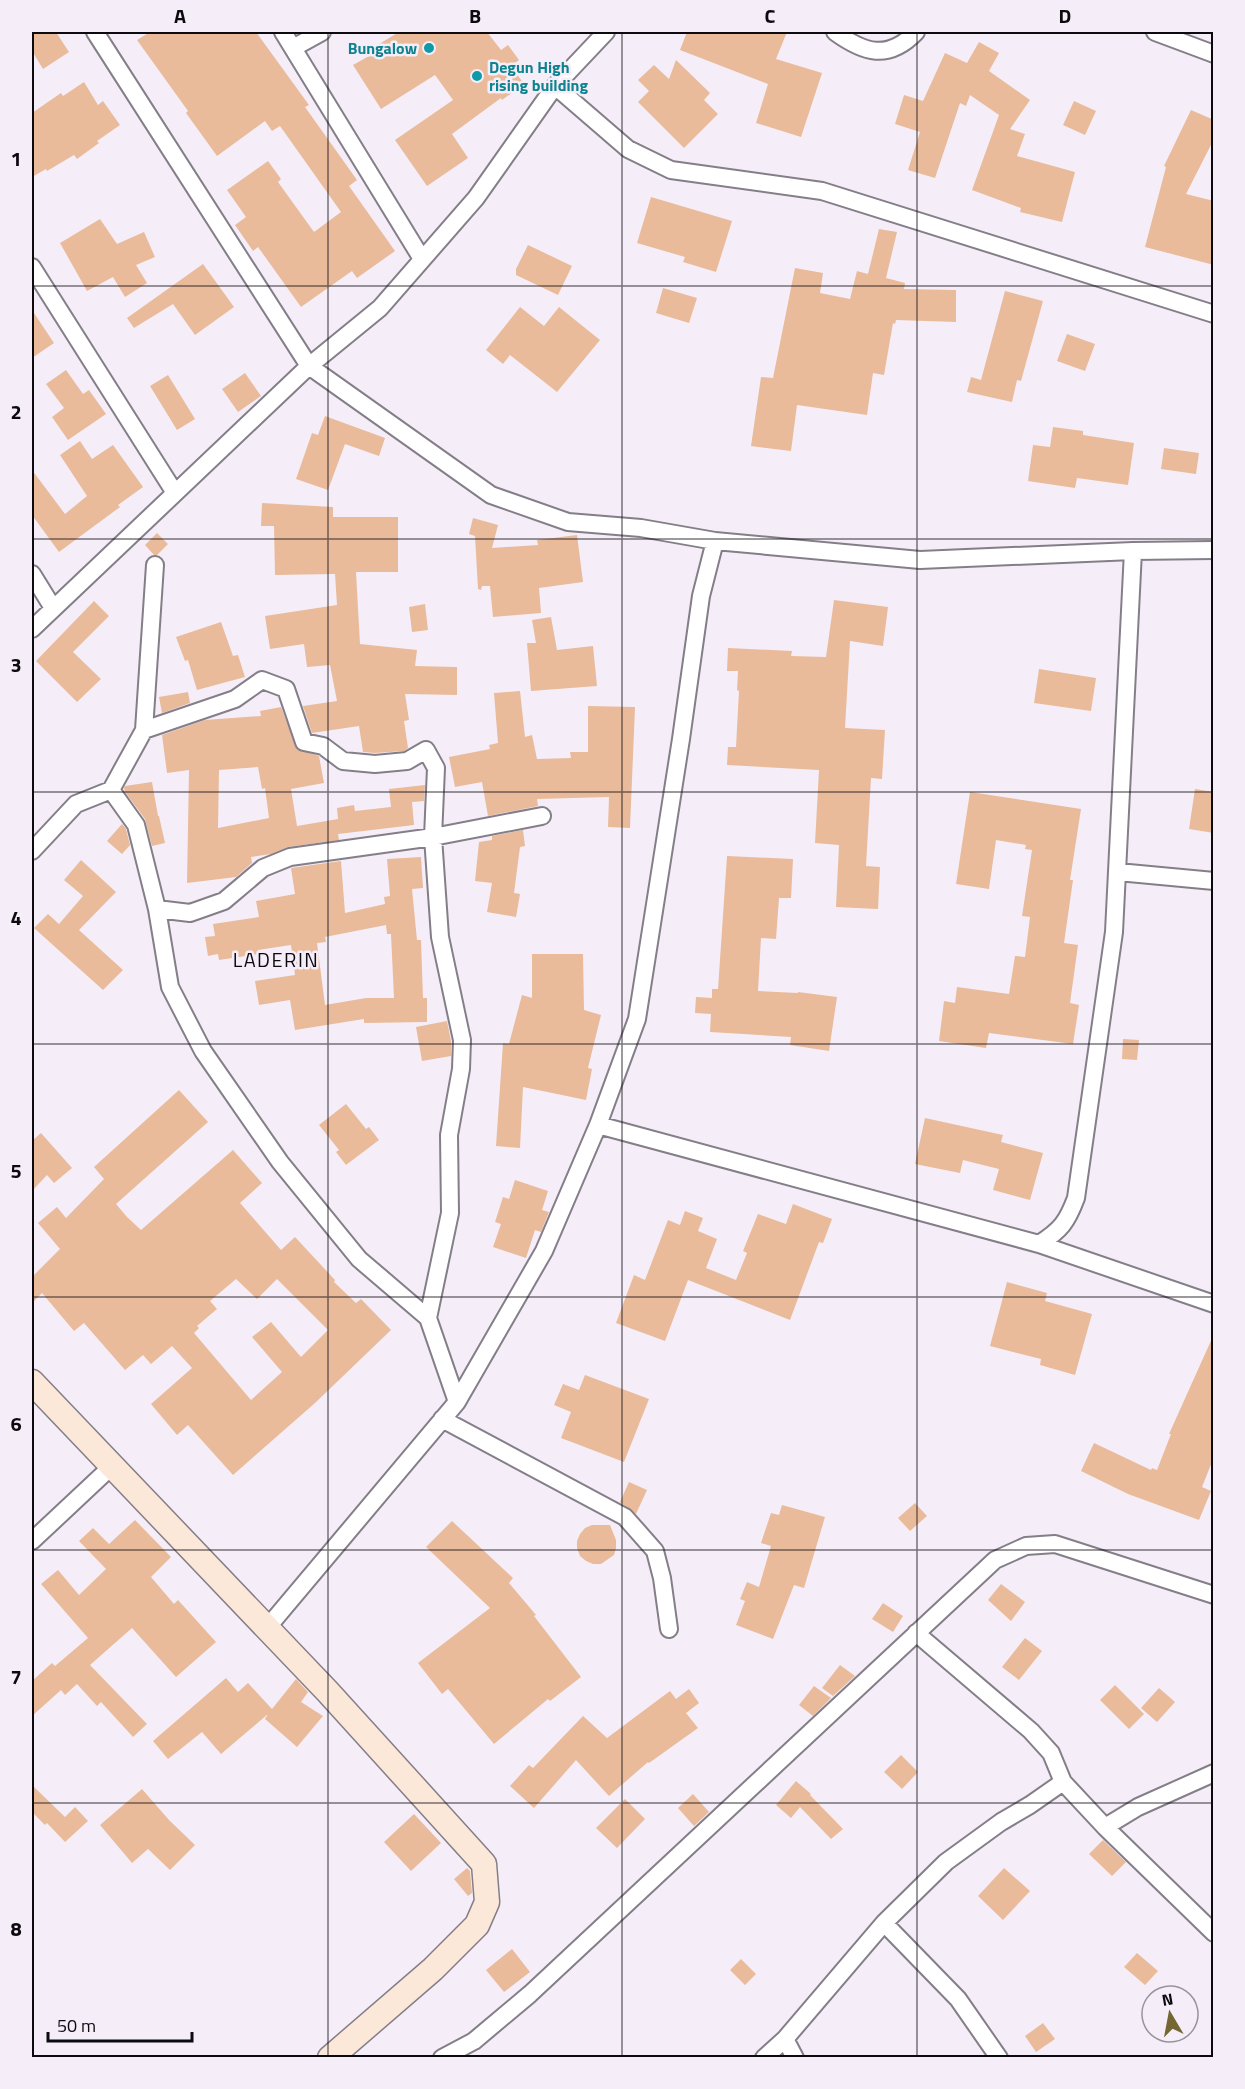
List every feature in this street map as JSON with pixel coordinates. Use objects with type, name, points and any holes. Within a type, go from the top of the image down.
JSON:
[{"type":"street","points":[[95,32],[309,366],[491,495],[568,522],[641,528],[715,541],[920,560],[1214,550]]},
{"type":"street","points":[[283,32],[422,259]]},
{"type":"street","points":[[293,48],[322,32]]},
{"type":"street","points":[[32,628],[309,366],[380,308],[476,198],[555,86],[606,32]]},
{"type":"street","points":[[835,32],[853,44],[878,52],[905,43],[916,32]]},
{"type":"street","points":[[1155,32],[1214,54]]},
{"type":"street","points":[[555,86],[628,149],[670,170],[822,190],[1214,314]]},
{"type":"street","points":[[32,267],[175,493]]},
{"type":"street","points":[[267,1628],[457,1402],[544,1251],[598,1125],[637,1019],[701,596],[715,541]]},
{"type":"street","points":[[1040,1244],[1058,1232],[1069,1218],[1076,1198],[1114,932],[1133,551]]},
{"type":"street","points":[[32,851],[76,804],[111,790],[144,730],[155,565]]},
{"type":"street","points":[[32,574],[53,608]]},
{"type":"street","points":[[144,730],[235,699],[262,680],[286,689],[304,742],[323,746],[343,761],[375,764],[407,761],[426,750],[435,768],[433,837],[440,937],[462,1040],[461,1069],[449,1135],[450,1213],[428,1318]]},
{"type":"street","points":[[111,790],[136,825],[156,909],[170,987],[203,1051],[280,1162],[359,1259],[428,1318],[457,1402]]},
{"type":"street","points":[[156,909],[190,913],[224,901],[262,868],[290,857],[433,837],[542,816]]},
{"type":"street","points":[[1118,872],[1214,881]]},
{"type":"street","points":[[598,1125],[1040,1244],[1214,1304]]},
{"type":"street","points":[[32,1382],[328,1692],[484,1864],[487,1902],[477,1925],[433,1969],[330,2058]]},
{"type":"street","points":[[442,1419],[625,1517],[655,1551],[662,1578],[669,1629]]},
{"type":"street","points":[[32,1541],[112,1466]]},
{"type":"street","points":[[442,2058],[474,2041],[530,1994],[995,1560],[1026,1545],[1055,1544],[1214,1595]]},
{"type":"street","points":[[916,1633],[1031,1731],[1051,1753],[1062,1782],[1214,1933]]},
{"type":"street","points":[[1105,1827],[1138,1807],[1214,1773]]},
{"type":"street","points":[[764,2058],[785,2039],[884,1923],[946,1862],[1062,1782]]},
{"type":"street","points":[[884,1923],[958,1999],[999,2058]]},
{"type":"street","points":[[785,2039],[795,2058]]},
{"type":"building","points":[[32,32],[56,32],[69,52],[43,69],[32,51]]},
{"type":"building","points":[[150,32],[256,32],[309,105],[305,107],[357,180],[349,186],[395,251],[357,278],[352,271],[301,307],[258,247],[253,251],[235,225],[246,217],[227,190],[268,161],[281,179],[278,182],[314,232],[341,212],[280,126],[272,131],[265,121],[217,156],[137,40]]},
{"type":"building","points":[[399,32],[487,32],[501,50],[508,45],[519,60],[511,66],[524,84],[452,134],[468,158],[427,186],[395,140],[453,100],[435,75],[381,109],[353,65],[369,56],[366,52]]},
{"type":"building","points":[[687,32],[787,32],[776,59],[822,73],[801,137],[756,123],[768,84],[680,50]]},
{"type":"building","points":[[979,42],[999,53],[989,71],[1030,100],[1010,129],[1025,134],[1017,156],[1075,172],[1062,222],[1020,212],[1021,208],[972,190],[999,115],[970,95],[966,106],[960,103],[935,178],[908,170],[920,132],[895,124],[904,95],[923,101],[945,53],[967,63]]},
{"type":"building","points":[[676,60],[710,93],[704,100],[718,114],[684,148],[638,102],[649,91],[638,80],[654,65],[669,79]]},
{"type":"building","points":[[84,82],[98,105],[103,101],[120,125],[77,159],[74,155],[32,177],[32,113],[61,93],[63,96]]},
{"type":"building","points":[[1074,101],[1096,111],[1085,135],[1063,125]]},
{"type":"building","points":[[1191,110],[1214,120],[1214,139],[1186,194],[1214,201],[1214,265],[1145,247],[1166,167],[1164,166]]},
{"type":"building","points":[[651,197],[732,221],[716,272],[683,262],[685,257],[637,243]]},
{"type":"building","points":[[100,219],[117,244],[144,232],[155,257],[136,265],[147,283],[125,297],[113,277],[87,291],[60,243]]},
{"type":"building","points":[[879,229],[897,232],[886,278],[905,283],[904,289],[956,290],[956,322],[896,320],[895,324],[893,323],[884,375],[873,373],[867,415],[797,405],[791,451],[751,446],[761,377],[773,378],[795,268],[823,273],[820,293],[850,299],[857,271],[868,274]]},
{"type":"building","points":[[528,245],[572,266],[558,295],[516,275],[516,269]]},
{"type":"building","points":[[203,264],[234,307],[195,335],[173,304],[134,328],[127,318]]},
{"type":"building","points":[[663,288],[697,298],[689,323],[656,313]]},
{"type":"building","points":[[1005,291],[1043,301],[1021,381],[1017,380],[1012,402],[967,392],[971,377],[981,380]]},
{"type":"building","points":[[520,307],[544,326],[559,307],[600,340],[557,392],[510,355],[503,364],[486,350]]},
{"type":"building","points":[[32,310],[54,343],[32,358]]},
{"type":"building","points":[[1067,334],[1095,344],[1085,371],[1057,361]]},
{"type":"building","points":[[66,370],[83,394],[89,390],[106,414],[68,440],[52,417],[64,408],[46,384]]},
{"type":"building","points":[[245,373],[261,396],[238,412],[222,389]]},
{"type":"building","points":[[168,375],[195,419],[177,430],[150,386]]},
{"type":"building","points":[[325,416],[385,438],[379,456],[345,444],[328,490],[296,479],[312,433],[318,435]]},
{"type":"building","points":[[1053,427],[1083,431],[1083,435],[1134,443],[1128,485],[1077,478],[1075,488],[1028,481],[1033,445],[1050,447]]},
{"type":"building","points":[[80,441],[92,459],[113,445],[143,487],[59,552],[32,515],[32,470],[65,514],[87,496],[60,455]]},
{"type":"building","points":[[1164,448],[1199,453],[1196,474],[1161,469]]},
{"type":"building","points":[[262,503],[333,507],[333,517],[398,517],[398,572],[356,572],[360,644],[417,650],[415,666],[457,667],[457,695],[405,694],[409,720],[404,721],[408,748],[404,751],[363,752],[359,726],[312,733],[303,706],[337,701],[330,665],[307,667],[304,644],[270,649],[265,616],[337,605],[335,574],[275,575],[274,526],[261,526]]},
{"type":"building","points":[[473,518],[498,525],[492,548],[538,545],[537,540],[577,535],[583,582],[539,588],[541,613],[493,617],[490,586],[482,586],[481,590],[478,589],[475,536],[469,534]]},
{"type":"building","points":[[157,533],[168,544],[157,555],[154,555],[145,545]]},
{"type":"building","points":[[834,600],[888,607],[883,646],[850,641],[845,728],[885,730],[882,779],[871,778],[866,866],[880,867],[878,909],[836,907],[839,845],[815,843],[819,770],[727,765],[728,747],[736,747],[739,691],[737,690],[738,671],[727,671],[728,648],[792,651],[791,656],[826,657]]},
{"type":"building","points":[[94,601],[109,616],[73,652],[101,679],[77,702],[36,661]]},
{"type":"building","points":[[425,604],[428,630],[412,632],[409,607]]},
{"type":"building","points":[[551,617],[557,650],[593,646],[597,686],[531,691],[527,643],[536,643],[532,620]]},
{"type":"building","points":[[221,622],[233,656],[238,655],[245,677],[197,690],[188,660],[185,661],[176,637]]},
{"type":"building","points":[[1039,669],[1096,678],[1091,711],[1034,703]]},
{"type":"building","points":[[520,691],[525,737],[532,735],[537,759],[571,758],[570,752],[588,752],[588,706],[635,707],[630,828],[608,827],[609,797],[537,799],[538,806],[488,816],[482,782],[455,787],[449,757],[490,749],[489,745],[498,743],[494,693]]},
{"type":"building","points":[[188,692],[190,703],[162,713],[159,697]]},
{"type":"building","points":[[281,707],[297,749],[319,756],[324,783],[291,789],[297,826],[338,819],[337,808],[354,805],[355,811],[391,807],[389,789],[425,785],[424,801],[412,802],[414,825],[338,834],[339,840],[288,847],[271,854],[251,857],[252,863],[236,877],[187,883],[189,770],[167,773],[162,735],[205,720],[261,716],[260,711]],"holes":[[[258,767],[262,789],[265,788],[269,818],[218,828],[219,770]]]},
{"type":"building","points":[[152,782],[165,843],[152,846],[145,819],[124,788]]},
{"type":"building","points":[[1195,789],[1214,792],[1214,833],[1189,829]]},
{"type":"building","points":[[970,792],[1081,809],[1070,880],[1073,880],[1064,943],[1078,945],[1070,1003],[1079,1005],[1073,1044],[989,1033],[986,1048],[939,1041],[944,1001],[955,1003],[957,987],[1009,994],[1015,956],[1025,957],[1030,917],[1022,916],[1032,850],[1025,849],[1026,845],[996,840],[989,889],[956,884]]},
{"type":"building","points":[[122,824],[126,829],[130,845],[122,854],[107,841]]},
{"type":"building","points":[[523,830],[525,846],[520,847],[514,893],[520,894],[516,917],[487,912],[492,883],[475,881],[479,842],[492,840],[492,836]]},
{"type":"building","points":[[727,856],[793,859],[791,898],[779,898],[776,939],[761,938],[758,991],[798,992],[837,997],[829,1051],[790,1045],[791,1037],[710,1032],[711,1014],[695,1013],[696,997],[712,998],[712,989],[718,989]]},
{"type":"building","points":[[421,857],[423,888],[412,889],[417,940],[421,940],[423,998],[427,998],[427,1022],[364,1023],[364,1019],[295,1030],[290,1000],[259,1005],[255,981],[295,975],[291,945],[258,950],[259,954],[219,960],[218,954],[208,956],[205,937],[215,936],[213,924],[259,917],[256,901],[295,894],[291,868],[341,861],[345,913],[385,904],[384,897],[390,896],[387,859]],"holes":[[[386,925],[387,934],[391,934],[394,998],[366,998],[325,1005],[317,943],[326,942],[325,937]]]},
{"type":"building","points":[[81,860],[116,892],[79,930],[123,970],[103,990],[34,928],[48,914],[59,924],[83,896],[64,880]]},
{"type":"building","points":[[532,954],[583,954],[584,1010],[601,1015],[588,1068],[592,1069],[586,1100],[523,1087],[520,1148],[496,1146],[503,1043],[509,1044],[522,995],[532,998]]},
{"type":"building","points":[[447,1021],[451,1056],[422,1061],[416,1027]]},
{"type":"building","points":[[1123,1039],[1139,1040],[1137,1060],[1122,1059]]},
{"type":"building","points":[[179,1090],[208,1122],[116,1204],[127,1217],[141,1230],[233,1150],[262,1183],[240,1203],[281,1250],[295,1237],[335,1280],[334,1282],[356,1303],[361,1299],[391,1330],[315,1403],[233,1475],[188,1425],[177,1435],[151,1404],[192,1368],[172,1346],[151,1364],[143,1355],[125,1370],[84,1323],[74,1331],[42,1293],[32,1303],[32,1277],[60,1249],[38,1223],[57,1207],[66,1218],[104,1179],[94,1167]],"holes":[[[236,1279],[257,1299],[277,1279],[328,1330],[301,1357],[271,1322],[252,1337],[282,1372],[251,1400],[194,1333],[199,1328],[197,1326],[217,1309],[210,1301]]]},
{"type":"building","points":[[346,1104],[366,1129],[369,1127],[379,1140],[346,1165],[336,1152],[339,1150],[319,1125]]},
{"type":"building","points":[[925,1118],[1003,1135],[1001,1142],[1043,1153],[1030,1200],[993,1190],[999,1169],[963,1160],[960,1173],[915,1164]]},
{"type":"building","points":[[41,1133],[72,1168],[54,1183],[47,1175],[32,1191],[32,1141]]},
{"type":"building","points":[[515,1180],[548,1191],[542,1210],[549,1212],[541,1232],[535,1230],[526,1258],[493,1247],[501,1224],[495,1222],[503,1197],[509,1199]]},
{"type":"building","points":[[793,1204],[832,1219],[823,1243],[819,1242],[790,1320],[688,1280],[665,1341],[616,1323],[634,1275],[645,1280],[668,1220],[680,1225],[685,1211],[703,1218],[698,1231],[717,1239],[706,1268],[736,1280],[747,1253],[743,1251],[758,1214],[786,1224]]},
{"type":"building","points":[[1007,1282],[1047,1293],[1045,1301],[1092,1314],[1075,1375],[1040,1365],[1041,1359],[990,1346]]},
{"type":"building","points":[[1214,1334],[1214,1457],[1202,1487],[1211,1491],[1199,1520],[1128,1494],[1081,1471],[1094,1443],[1151,1470],[1152,1468],[1157,1470],[1171,1434],[1169,1434]]},
{"type":"building","points":[[585,1375],[649,1399],[624,1462],[561,1438],[571,1412],[554,1405],[563,1384],[579,1390]]},
{"type":"building","points":[[629,1482],[647,1490],[636,1514],[620,1502]]},
{"type":"building","points":[[915,1503],[927,1516],[910,1531],[898,1518]]},
{"type":"building","points":[[782,1505],[825,1517],[804,1588],[794,1585],[773,1639],[736,1625],[745,1601],[740,1599],[747,1582],[759,1587],[771,1546],[761,1543],[771,1513],[779,1515]]},
{"type":"building","points":[[135,1520],[171,1557],[151,1577],[174,1604],[178,1600],[216,1642],[176,1677],[132,1628],[90,1665],[147,1724],[133,1737],[101,1702],[97,1706],[77,1684],[65,1695],[61,1690],[32,1716],[32,1681],[52,1663],[55,1666],[88,1638],[41,1584],[58,1570],[79,1595],[106,1569],[79,1541],[93,1528],[109,1544]]},
{"type":"building","points":[[452,1521],[513,1578],[509,1583],[536,1615],[534,1616],[581,1677],[550,1701],[548,1699],[494,1744],[448,1689],[442,1694],[418,1663],[490,1608],[426,1547]]},
{"type":"building","points":[[592,1525],[610,1525],[616,1540],[614,1555],[601,1564],[586,1561],[580,1556],[577,1548],[580,1534]]},
{"type":"building","points":[[1001,1584],[1025,1602],[1011,1621],[988,1600]]},
{"type":"building","points":[[883,1603],[903,1616],[893,1632],[872,1619]]},
{"type":"building","points":[[1025,1638],[1042,1651],[1019,1680],[1002,1667]]},
{"type":"building","points":[[840,1665],[855,1676],[833,1696],[822,1688]]},
{"type":"building","points":[[226,1678],[238,1692],[248,1683],[272,1709],[296,1679],[308,1692],[301,1702],[323,1716],[297,1747],[265,1719],[268,1714],[221,1754],[202,1732],[168,1759],[153,1741]]},
{"type":"building","points":[[1115,1685],[1144,1714],[1129,1729],[1100,1700]]},
{"type":"building","points":[[814,1686],[831,1698],[813,1716],[799,1705]]},
{"type":"building","points":[[1159,1688],[1175,1702],[1157,1722],[1141,1708]]},
{"type":"building","points":[[689,1689],[699,1703],[686,1713],[698,1728],[648,1762],[609,1796],[576,1760],[534,1808],[510,1786],[529,1765],[533,1768],[583,1716],[607,1738],[670,1691],[676,1699]]},
{"type":"building","points":[[901,1755],[918,1772],[902,1789],[884,1772]]},
{"type":"building","points":[[796,1781],[843,1829],[831,1839],[800,1807],[791,1818],[776,1805]]},
{"type":"building","points":[[32,1785],[65,1817],[75,1807],[88,1821],[65,1842],[47,1823],[45,1825],[32,1812]]},
{"type":"building","points":[[142,1789],[195,1845],[170,1870],[148,1849],[132,1863],[100,1825]]},
{"type":"building","points":[[693,1794],[709,1812],[694,1826],[678,1808]]},
{"type":"building","points":[[625,1799],[645,1819],[617,1848],[596,1828]]},
{"type":"building","points":[[414,1814],[441,1843],[411,1871],[384,1842]]},
{"type":"building","points":[[1103,1840],[1126,1862],[1112,1876],[1089,1854]]},
{"type":"building","points":[[467,1868],[470,1871],[472,1893],[468,1896],[454,1879]]},
{"type":"building","points":[[1004,1868],[1030,1891],[1003,1920],[978,1896]]},
{"type":"building","points":[[512,1949],[530,1972],[504,1992],[486,1970]]},
{"type":"building","points":[[1137,1953],[1158,1971],[1144,1984],[1124,1967]]},
{"type":"building","points":[[741,1959],[756,1974],[745,1985],[730,1970]]},
{"type":"building","points":[[1043,2023],[1055,2039],[1036,2052],[1025,2036]]},
{"type":"place","name":"Bungalow","points":[[429,48]]},
{"type":"place","name":"Degun High rising building","points":[[477,76]]},
{"type":"district","name":"LADERIN","points":[[276,960]]}]
